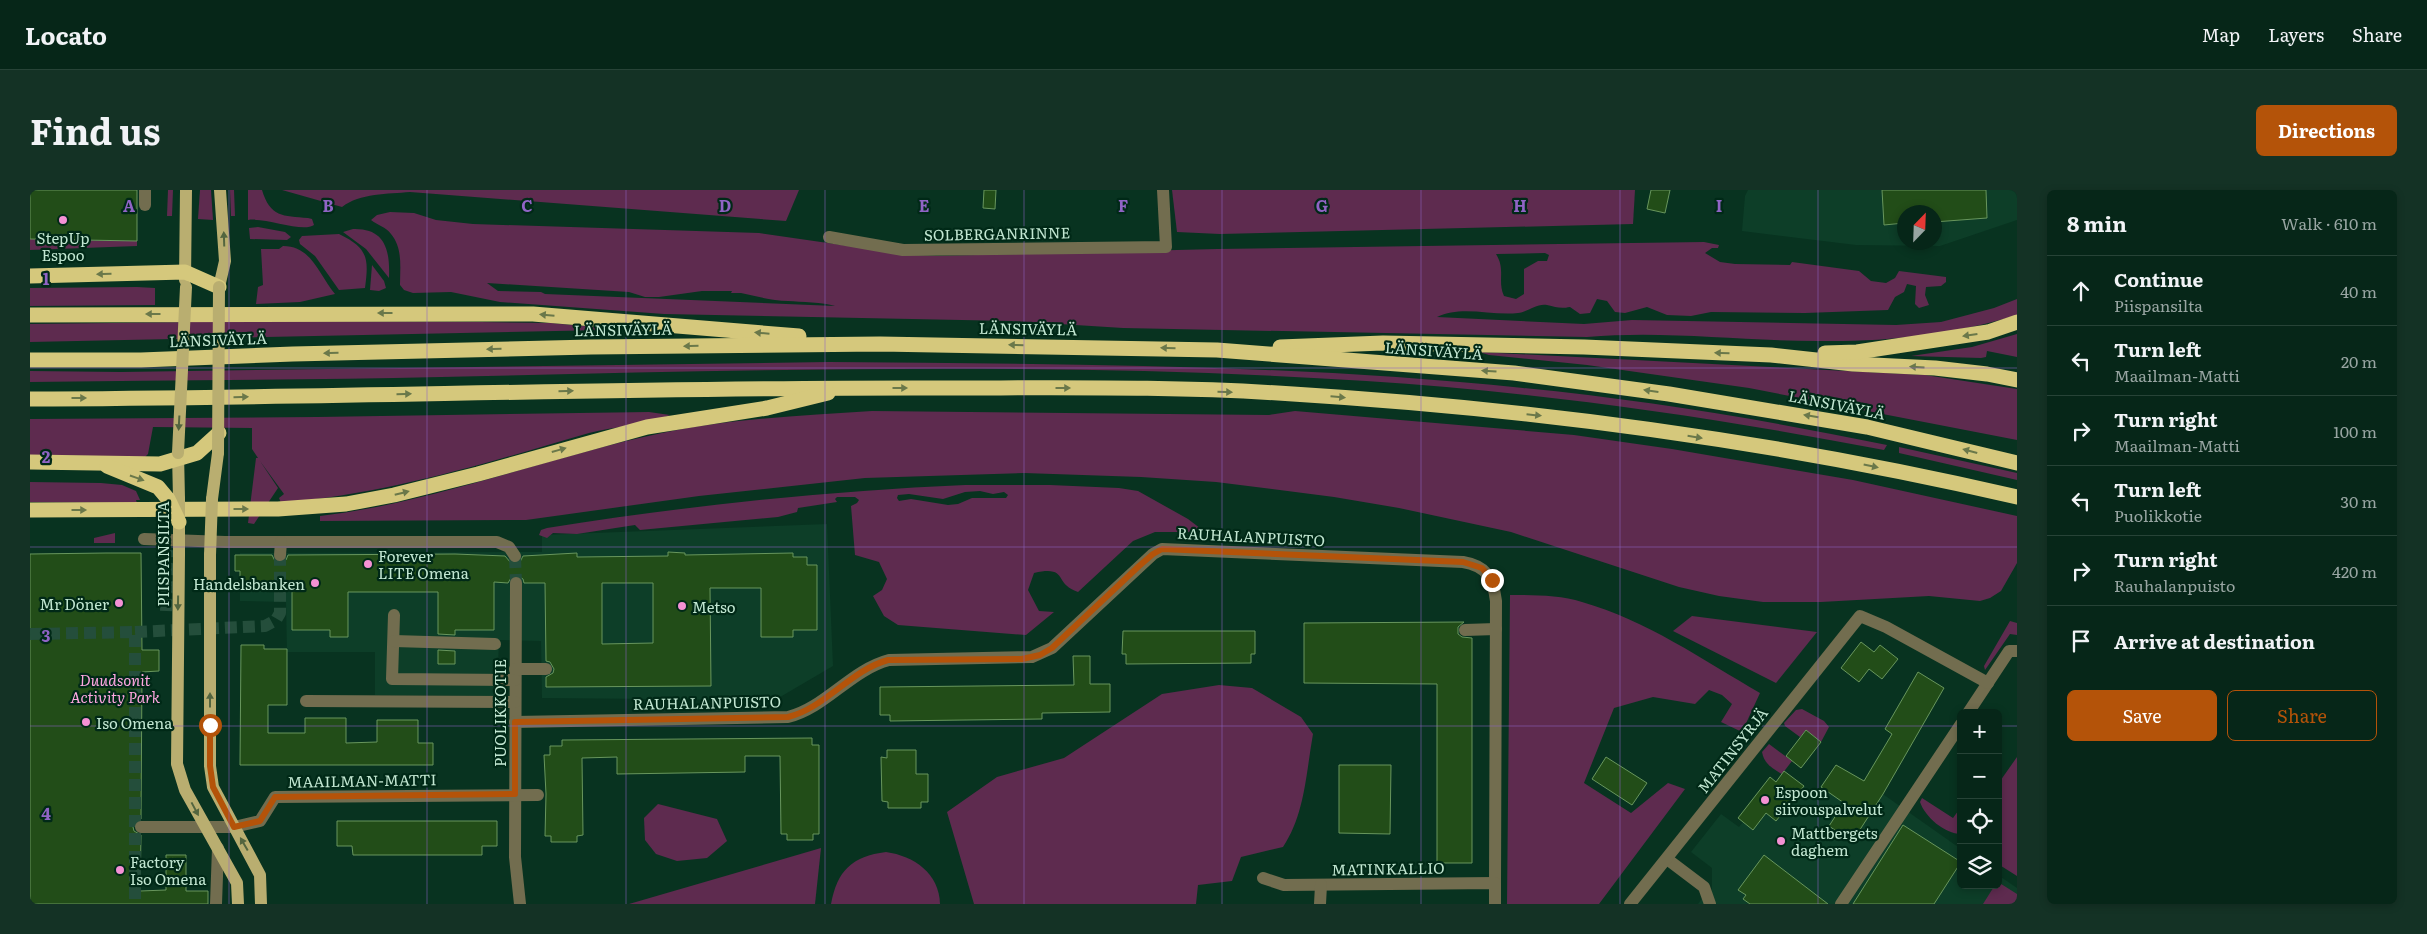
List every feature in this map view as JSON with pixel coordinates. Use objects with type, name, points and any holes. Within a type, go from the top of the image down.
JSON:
[{"type":"highway","points":[[30,276],[185,280],[219,287]]},
{"type":"highway","points":[[30,315],[533,314],[880,344]]},
{"type":"highway","points":[[1771,355],[1857,352],[1988,332],[2017,322]]},
{"type":"highway","points":[[1217,350],[1383,343],[1584,347],[1771,355],[1853,364],[1935,368],[1987,374],[2017,380]]},
{"type":"highway","name":"LÄNSIVÄYLÄ","points":[[30,360],[141,360],[292,354],[591,347],[880,344],[1217,350],[1514,373],[1659,392],[1867,427],[2017,463]]},
{"type":"highway","points":[[30,398],[852,388],[1076,388],[1289,393],[1470,408],[1613,424],[1823,456],[2017,498]]},
{"type":"highway","points":[[30,510],[278,509],[346,504],[394,495],[478,474],[647,426],[767,408],[852,388]]},
{"type":"highway","points":[[30,462],[160,464],[178,456],[198,453],[220,433]]},
{"type":"highway","points":[[102,463],[158,487],[173,499],[179,522]]},
{"type":"main road","name":"PIISPANSILTA","points":[[173,499],[178,456],[185,280],[186,190]]},
{"type":"main road","points":[[220,190],[225,261],[219,287],[220,433],[212,499],[210,555],[210,766],[213,787],[260,874],[261,904]]},
{"type":"main road","name":"PIISPANSILTA","points":[[179,522],[172,548],[177,764],[185,790],[204,828],[218,848],[237,883],[238,904]]},
{"type":"street","points":[[145,190],[145,205]]},
{"type":"street","name":"SOLBERGANRINNE","points":[[829,238],[903,250],[1166,247],[1163,190]]},
{"type":"street","points":[[144,538],[172,548],[225,542],[497,542],[509,547],[515,556]]},
{"type":"street","points":[[280,555],[281,542]]},
{"type":"street","name":"RAUHALANPUISTO","points":[[515,722],[788,717],[796,715],[813,705],[871,666],[888,660],[1032,657],[1052,648],[1153,554],[1172,548],[1472,564],[1482,568],[1492,580],[1496,601],[1495,883]]},
{"type":"street","name":"PUOLIKKOTIE","points":[[516,583],[514,674],[515,857],[520,904]]},
{"type":"street","points":[[394,615],[392,679],[514,674],[546,669]]},
{"type":"street","name":"MATINSYRJÄ","points":[[1630,904],[1860,616],[1886,627],[1988,683]]},
{"type":"street","points":[[1465,630],[1496,629]]},
{"type":"street","points":[[394,641],[495,644]]},
{"type":"street","points":[[1971,709],[2009,650],[2017,652]]},
{"type":"street","points":[[306,701],[515,702]]},
{"type":"street","points":[[1841,904],[1957,730]]},
{"type":"street","name":"MAAILMAN-MATTI","points":[[141,827],[234,827],[260,821],[275,797],[538,794]]},
{"type":"street","points":[[216,904],[218,848]]},
{"type":"street","points":[[1667,859],[1704,887],[1710,904]]},
{"type":"street","name":"MATINKALLIO","points":[[1263,878],[1284,885],[1495,883]]},
{"type":"street","points":[[1495,883],[1495,904]]},
{"type":"street","points":[[1320,904],[1321,885]]},
{"type":"shaded area","points":[[168,190],[173,190],[172,216],[167,216]]},
{"type":"shaded area","points":[[200,190],[211,190],[213,220],[198,219]]},
{"type":"shaded area","points":[[230,190],[234,190],[235,216],[231,216]]},
{"type":"shaded area","points":[[248,190],[262,190],[265,199],[273,210],[291,217],[312,219],[314,225],[301,227],[248,220]]},
{"type":"shaded area","points":[[282,190],[799,190],[786,221],[410,192],[366,197],[349,202],[342,207]]},
{"type":"shaded area","points":[[1172,190],[1635,190],[1633,224],[1220,234],[1177,232]]},
{"type":"shaded area","points":[[1748,190],[2017,190],[2017,220],[1942,245],[1942,205],[1897,205],[1897,245],[1856,245],[1742,231],[1745,196]]},
{"type":"shaded area","points":[[390,212],[414,213],[436,220],[473,224],[759,233],[911,255],[937,256],[1217,249],[1704,242],[1719,245],[1718,248],[1712,248],[1705,253],[1720,262],[1790,265],[1792,262],[1859,271],[1871,281],[1886,283],[1895,278],[1899,271],[1946,277],[1946,282],[1941,286],[1926,287],[1925,295],[1929,305],[1919,308],[1915,304],[1916,286],[1907,284],[1904,292],[1895,297],[1888,310],[1805,313],[1711,312],[1691,316],[1667,315],[1647,307],[1625,313],[1615,312],[1607,301],[1597,299],[1590,313],[1580,314],[1570,307],[1561,308],[1543,305],[1518,313],[1466,311],[1437,317],[1584,324],[1632,320],[1896,325],[1941,322],[1994,308],[2017,299],[2017,315],[1968,328],[1919,336],[1869,340],[1818,341],[1674,335],[1587,337],[1123,328],[1011,321],[664,314],[500,302],[451,292],[413,293],[404,290],[400,285],[400,258],[397,245],[389,232],[371,220],[377,215]],"holes":[[[1545,253],[1549,255],[1547,261],[1538,261],[1524,269],[1524,294],[1516,299],[1504,296],[1501,285],[1501,270],[1496,254]],[[487,283],[629,292],[645,297],[702,291],[732,291],[731,293],[741,293],[776,300],[835,306],[498,291]]]},
{"type":"shaded area","points":[[258,227],[285,232],[291,237],[287,240],[250,239],[249,228]]},
{"type":"shaded area","points":[[353,229],[373,232],[384,243],[387,250],[389,278],[366,249],[343,232]]},
{"type":"shaded area","points":[[339,234],[356,244],[364,255],[367,269],[365,288],[339,290],[315,256],[300,244],[299,240],[302,236]]},
{"type":"shaded area","points":[[30,239],[137,241],[137,246],[30,250]]},
{"type":"shaded area","points":[[283,246],[293,247],[308,256],[335,294],[300,302],[256,304],[258,287],[263,285],[261,249],[279,249]]},
{"type":"shaded area","points":[[372,265],[384,281],[386,288],[379,291],[370,290]]},
{"type":"shaded area","points":[[30,288],[155,288],[155,305],[30,306]]},
{"type":"shaded area","points":[[268,321],[551,323],[604,328],[604,330],[30,342],[30,324]]},
{"type":"shaded area","points":[[2017,334],[2017,357],[1987,351],[1986,357],[1981,358],[1911,356],[1972,347]]},
{"type":"shaded area","points":[[1479,352],[1925,375],[2017,389],[2017,440],[1749,388],[1587,365],[1489,355]]},
{"type":"shaded area","points":[[829,362],[1176,367],[1350,374],[1436,380],[1569,393],[1660,405],[1751,419],[1887,445],[1884,450],[1626,407],[1496,392],[1366,381],[1135,371],[1019,369],[788,370],[390,378],[30,382],[30,371],[121,372]]},
{"type":"shaded area","points":[[872,411],[1269,415],[1295,411],[1574,435],[1672,449],[1853,480],[2017,516],[2017,563],[2001,591],[1990,598],[1980,601],[1929,596],[1821,602],[1763,602],[1719,596],[1679,587],[1511,532],[1399,508],[1334,497],[1216,482],[1024,473],[865,478],[699,496],[526,520],[320,521],[320,516],[364,509],[449,490],[576,454],[662,433],[740,421]]},
{"type":"shaded area","points":[[649,412],[670,415],[640,424],[589,433],[437,476],[399,485],[322,498],[281,503],[279,498],[284,494],[260,461],[278,488],[254,524],[248,523],[256,458],[258,458],[252,449],[252,428],[153,427],[148,454],[145,457],[30,455],[30,419]]},
{"type":"shaded area","points":[[1899,447],[2017,473],[2017,480],[1899,453]]},
{"type":"shaded area","points":[[30,482],[122,485],[136,491],[140,500],[136,500],[137,503],[30,502]]},
{"type":"shaded area","points":[[965,485],[1050,485],[1119,488],[1138,491],[1188,519],[1205,532],[1155,532],[1133,541],[1078,592],[1070,589],[1057,573],[1045,571],[1034,573],[1028,590],[1039,611],[1054,612],[1026,635],[898,625],[884,616],[873,596],[882,590],[887,579],[879,562],[855,555],[851,506],[859,500],[855,497],[837,497],[835,499],[837,502],[798,508],[797,512],[778,517],[640,530],[635,525],[577,534],[553,533],[547,538],[539,535],[541,530],[547,528],[651,513],[808,495]],"holes":[[[980,491],[993,494],[1004,492],[1008,495],[1006,498],[972,498],[958,504],[948,505],[911,499],[899,501],[897,498],[898,495],[909,494],[943,499],[965,492]]]},
{"type":"shaded area","points":[[827,524],[833,666],[775,700],[542,698],[541,641],[499,640],[497,696],[375,695],[375,652],[287,652],[286,602],[240,601],[240,553],[542,552],[542,535]]},
{"type":"shaded area","points":[[115,533],[115,543],[94,543],[94,538]]},
{"type":"shaded area","points":[[1510,595],[1565,598],[1629,619],[1674,642],[1760,693],[1742,732],[1721,722],[1732,704],[1722,695],[1709,690],[1695,704],[1653,697],[1614,708],[1584,783],[1631,813],[1668,783],[1685,789],[1599,904],[1507,904]]},
{"type":"shaded area","points":[[1692,616],[1817,632],[1776,683],[1673,631]]},
{"type":"shaded area","points":[[2010,621],[2017,623],[2017,635],[2010,634],[1985,670],[1984,666]]},
{"type":"shaded area","points":[[1219,685],[1252,688],[1301,717],[1313,734],[1300,807],[1296,821],[1283,847],[1241,857],[1232,881],[1198,885],[1196,904],[974,904],[947,812],[997,777],[1064,758],[1162,694]]},
{"type":"shaded area","points":[[1802,709],[1824,721],[1829,727],[1821,742],[1806,730],[1800,737],[1785,726],[1784,723],[1796,710]]},
{"type":"shaded area","points":[[1769,744],[1792,761],[1782,774],[1769,766],[1763,756],[1762,752]]},
{"type":"shaded area","points":[[2017,757],[2017,876],[2002,867],[2002,778]]},
{"type":"shaded area","name":"Mattbergets daghem","points":[[1836,765],[1859,780],[1860,778],[1957,846],[1957,889],[2002,889],[2002,878],[2017,888],[2017,904],[1698,904],[1703,897],[1712,900],[1712,868],[1691,852],[1721,814],[1739,827],[1743,822],[1753,830],[1766,813],[1776,821],[1804,786],[1816,794]]},
{"type":"shaded area","points":[[1922,798],[1953,818],[1957,812],[1957,833],[1936,824],[1926,813],[1920,802]]},
{"type":"shaded area","points":[[658,804],[717,819],[727,841],[707,858],[677,861],[656,854],[645,840],[644,818]]},
{"type":"shaded area","points":[[821,848],[815,904],[629,904]]},
{"type":"shaded area","points":[[886,852],[906,857],[923,868],[935,883],[939,893],[940,904],[831,904],[837,883],[848,867],[864,857]]},
{"type":"shaded area","points":[[2002,885],[2017,894],[2017,904],[1983,904],[1992,889],[2002,889]]},
{"type":"building","points":[[30,190],[137,190],[137,241],[30,239]]},
{"type":"building","points":[[984,190],[996,190],[995,209],[983,208]]},
{"type":"building","points":[[1651,190],[1670,190],[1665,213],[1647,209]]},
{"type":"building","points":[[1882,190],[1986,190],[1987,218],[1942,221],[1942,205],[1897,205],[1897,224],[1884,225]]},
{"type":"building","points":[[668,552],[685,553],[685,555],[793,553],[793,557],[807,557],[807,565],[817,565],[817,630],[793,630],[793,637],[761,637],[761,588],[710,588],[711,686],[546,687],[546,677],[553,673],[554,669],[550,662],[546,661],[545,583],[524,583],[523,579],[517,575],[512,576],[508,583],[494,582],[494,630],[455,630],[455,635],[438,634],[438,592],[348,592],[348,637],[330,637],[330,630],[292,630],[292,583],[240,583],[240,571],[235,571],[235,555],[272,555],[275,561],[280,563],[286,560],[288,555],[455,554],[505,556],[511,563],[515,564],[520,562],[523,556],[577,553],[577,557],[668,556]],"holes":[[[602,583],[653,583],[653,643],[602,644]]]},
{"type":"building","name":"Iso Omena","points":[[141,553],[142,650],[159,650],[159,671],[142,672],[141,819],[137,820],[133,827],[134,831],[141,835],[140,891],[166,890],[166,855],[186,855],[186,891],[208,891],[208,904],[30,904],[30,554]]},
{"type":"building","points":[[1464,622],[1458,627],[1458,634],[1462,637],[1472,638],[1472,863],[1437,863],[1437,684],[1304,683],[1304,623]]},
{"type":"building","points":[[1123,631],[1255,631],[1255,654],[1251,654],[1251,663],[1126,664],[1126,654],[1122,654]]},
{"type":"building","points":[[1861,642],[1874,652],[1880,645],[1898,659],[1882,679],[1869,669],[1859,682],[1841,668]]},
{"type":"building","points":[[241,645],[264,645],[264,649],[287,649],[287,705],[268,705],[268,733],[305,733],[305,718],[346,718],[346,743],[377,742],[377,720],[418,720],[418,743],[433,743],[433,765],[240,765]]},
{"type":"building","points":[[438,650],[455,651],[455,664],[438,664]]},
{"type":"building","points":[[1073,656],[1090,656],[1090,684],[1110,684],[1110,712],[1042,713],[1042,719],[890,721],[890,715],[880,715],[880,687],[1074,685]]},
{"type":"building","points":[[1918,672],[1944,688],[1883,794],[1852,842],[1829,826],[1844,803],[1821,787],[1836,765],[1864,781],[1892,734],[1885,729]]},
{"type":"building","points":[[1806,730],[1821,742],[1801,768],[1786,756]]},
{"type":"building","points":[[812,738],[812,745],[819,745],[819,834],[813,834],[813,840],[787,840],[787,834],[781,834],[780,756],[745,756],[745,772],[617,774],[617,757],[582,758],[583,835],[577,836],[577,842],[551,842],[551,836],[545,836],[546,794],[544,755],[550,755],[550,746],[562,746],[562,740]]},
{"type":"building","points":[[887,750],[916,750],[916,774],[928,774],[928,802],[921,802],[921,808],[888,808],[888,802],[882,801],[881,757],[887,758]]},
{"type":"building","points":[[1606,757],[1647,783],[1632,805],[1592,779]]},
{"type":"building","points":[[1339,765],[1391,765],[1390,834],[1339,833]]},
{"type":"building","points":[[1784,771],[1804,786],[1776,821],[1766,813],[1753,830],[1738,818],[1770,777],[1776,782]]},
{"type":"building","points":[[337,821],[497,821],[497,846],[482,846],[482,855],[353,855],[352,846],[337,846]]},
{"type":"building","points":[[1903,825],[1957,859],[1957,868],[1934,904],[1853,904]]},
{"type":"building","points":[[1764,855],[1828,904],[1750,904],[1743,899],[1746,895],[1738,890]]},
{"type":"tunnel","points":[[166,611],[168,550]]},
{"type":"tunnel","points":[[135,632],[265,626],[276,620],[280,613],[280,555]]},
{"type":"tunnel","points":[[515,556],[516,583]]},
{"type":"tunnel","points":[[30,634],[135,632],[135,904]]},
{"type":"place","name":"StepUp Espoo","points":[[63,220]]},
{"type":"place","name":"Forever LITE Omena","points":[[368,564]]},
{"type":"place","name":"Handelsbanken","points":[[315,583]]},
{"type":"place","name":"Mr Döner","points":[[119,603]]},
{"type":"place","name":"Metso","points":[[682,606]]},
{"type":"place","name":"Iso Omena","points":[[86,722]]},
{"type":"place","name":"Espoon siivouspalvelut","points":[[1765,800]]},
{"type":"place","name":"Mattbergets daghem","points":[[1781,841]]},
{"type":"place","name":"Factory Iso Omena","points":[[120,870]]},
{"type":"route","points":[[210,725],[210,766],[213,787],[234,827],[260,821],[275,797],[515,794],[515,722],[788,717],[796,715],[813,705],[871,666],[888,660],[1022,659],[1040,655],[1052,648],[1139,566],[1162,549],[1463,562],[1482,568],[1490,575],[1492,580]]},
{"type":"park label","name":"Duudsonit Activity Park","points":[[115,688]]}]
